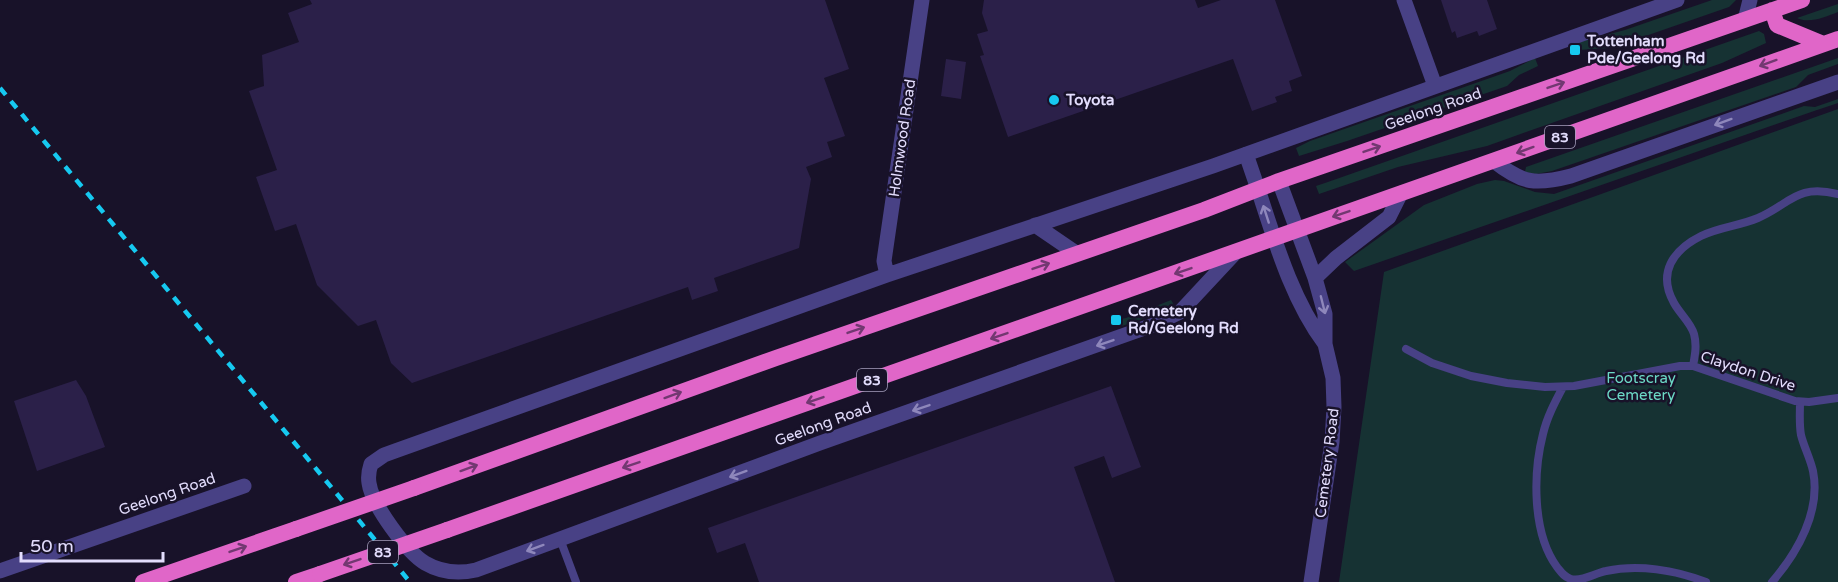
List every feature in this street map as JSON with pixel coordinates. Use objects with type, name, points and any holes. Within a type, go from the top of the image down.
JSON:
[{"type":"highway","name":"Geelong Road","points":[[143,582],[1279,181],[1800,0]]},
{"type":"highway","points":[[1772,10],[1777,25],[1831,41]]},
{"type":"highway","name":"Geelong Road","points":[[296,582],[1831,41]]},
{"type":"street","name":"Holmwood Road","points":[[887,275],[884,261],[922,0]]},
{"type":"street","points":[[1404,0],[1435,86]]},
{"type":"street","name":"Geelong Road","points":[[1236,252],[1180,312],[1161,322],[831,439],[476,570],[461,573],[436,568],[424,562],[402,541],[379,507],[369,482],[371,464],[384,455],[887,275],[1246,154],[1677,0]]},
{"type":"street","points":[[1746,20],[1750,0]]},
{"type":"street","points":[[1494,161],[1511,174],[1533,182],[1547,183],[1838,82]]},
{"type":"street","name":"Cemetery Road","points":[[1246,154],[1274,239],[1311,325],[1325,344]]},
{"type":"street","name":"Cemetery Road","points":[[1279,181],[1315,278],[1325,314],[1325,344],[1334,378],[1332,442],[1311,582]]},
{"type":"street","points":[[1315,278],[1336,258],[1389,216],[1401,193]]},
{"type":"street","points":[[1035,225],[1076,253]]},
{"type":"street","name":"Geelong Road","points":[[0,571],[244,486]]},
{"type":"lane","points":[[1693,366],[1695,352],[1693,332],[1673,302],[1669,288],[1669,266],[1675,254],[1699,237],[1726,226],[1759,218],[1798,194],[1813,191],[1838,194]]},
{"type":"lane","name":"Claydon Drive","points":[[1406,349],[1432,363],[1471,376],[1520,385],[1563,387],[1680,366],[1693,366],[1800,402],[1838,398]]},
{"type":"lane","points":[[1563,387],[1544,428],[1536,478],[1544,542],[1554,564],[1568,580],[1607,571],[1632,569],[1675,573],[1706,582]]},
{"type":"lane","points":[[1772,582],[1784,568],[1800,540],[1814,503],[1814,478],[1801,434],[1800,402]]},
{"type":"lane","points":[[560,539],[576,582]]},
{"type":"green space","points":[[1712,0],[1736,0],[1729,7],[1611,48],[1578,50],[1575,43],[1625,30]]},
{"type":"green space","points":[[1838,4],[1838,12],[1828,16],[1812,20],[1797,18]]},
{"type":"green space","points":[[1759,31],[1764,34],[1766,43],[1722,63],[1487,146],[1398,167],[1319,194],[1316,186],[1325,183]]},
{"type":"green space","points":[[1535,58],[1538,66],[1519,75],[1507,86],[1299,156],[1296,148],[1310,141],[1510,71]]},
{"type":"green space","points":[[1838,58],[1838,64],[1808,75],[1796,87],[1552,171],[1536,174],[1525,172],[1526,167]]},
{"type":"green space","points":[[1838,99],[1838,103],[1354,271],[1345,262],[1424,205],[1477,184],[1495,180],[1504,181],[1535,192],[1554,194],[1804,106],[1815,107]]},
{"type":"green space","name":"Footscray Cemetery","points":[[1838,109],[1838,582],[1339,582],[1384,272]]},
{"type":"green space","points":[[1171,300],[1174,305],[1163,312],[1119,327],[1116,320]]},
{"type":"building","points":[[310,0],[825,0],[849,69],[824,78],[845,136],[827,142],[832,157],[806,167],[811,179],[799,248],[714,278],[718,291],[692,300],[688,287],[412,383],[391,363],[376,320],[358,326],[317,285],[296,224],[275,231],[256,177],[277,170],[249,91],[264,86],[262,55],[299,42],[288,13],[312,4]]},
{"type":"building","name":"Toyota","points":[[984,0],[1195,0],[1198,8],[1221,0],[1275,0],[1302,76],[1289,81],[1292,91],[1275,97],[1277,102],[1252,111],[1233,59],[1008,137],[980,56],[984,55],[977,34],[988,31],[982,13]]},
{"type":"building","points":[[1441,0],[1487,0],[1497,29],[1479,36],[1477,31],[1457,38],[1455,31],[1452,33]]},
{"type":"building","points":[[946,59],[966,62],[961,99],[941,96]]},
{"type":"building","points":[[76,380],[86,396],[105,447],[37,471],[14,401]]},
{"type":"building","points":[[1111,386],[1141,467],[1112,478],[1104,456],[1074,467],[1115,582],[759,582],[745,543],[717,553],[708,528]]},
{"type":"railway","points":[[0,88],[410,582]]},
{"type":"place","name":"Tottenham Pde/Geelong Rd","points":[[1575,50]]},
{"type":"place","name":"Toyota","points":[[1054,100]]},
{"type":"place","name":"Cemetery Rd/Geelong Rd","points":[[1116,320]]}]
